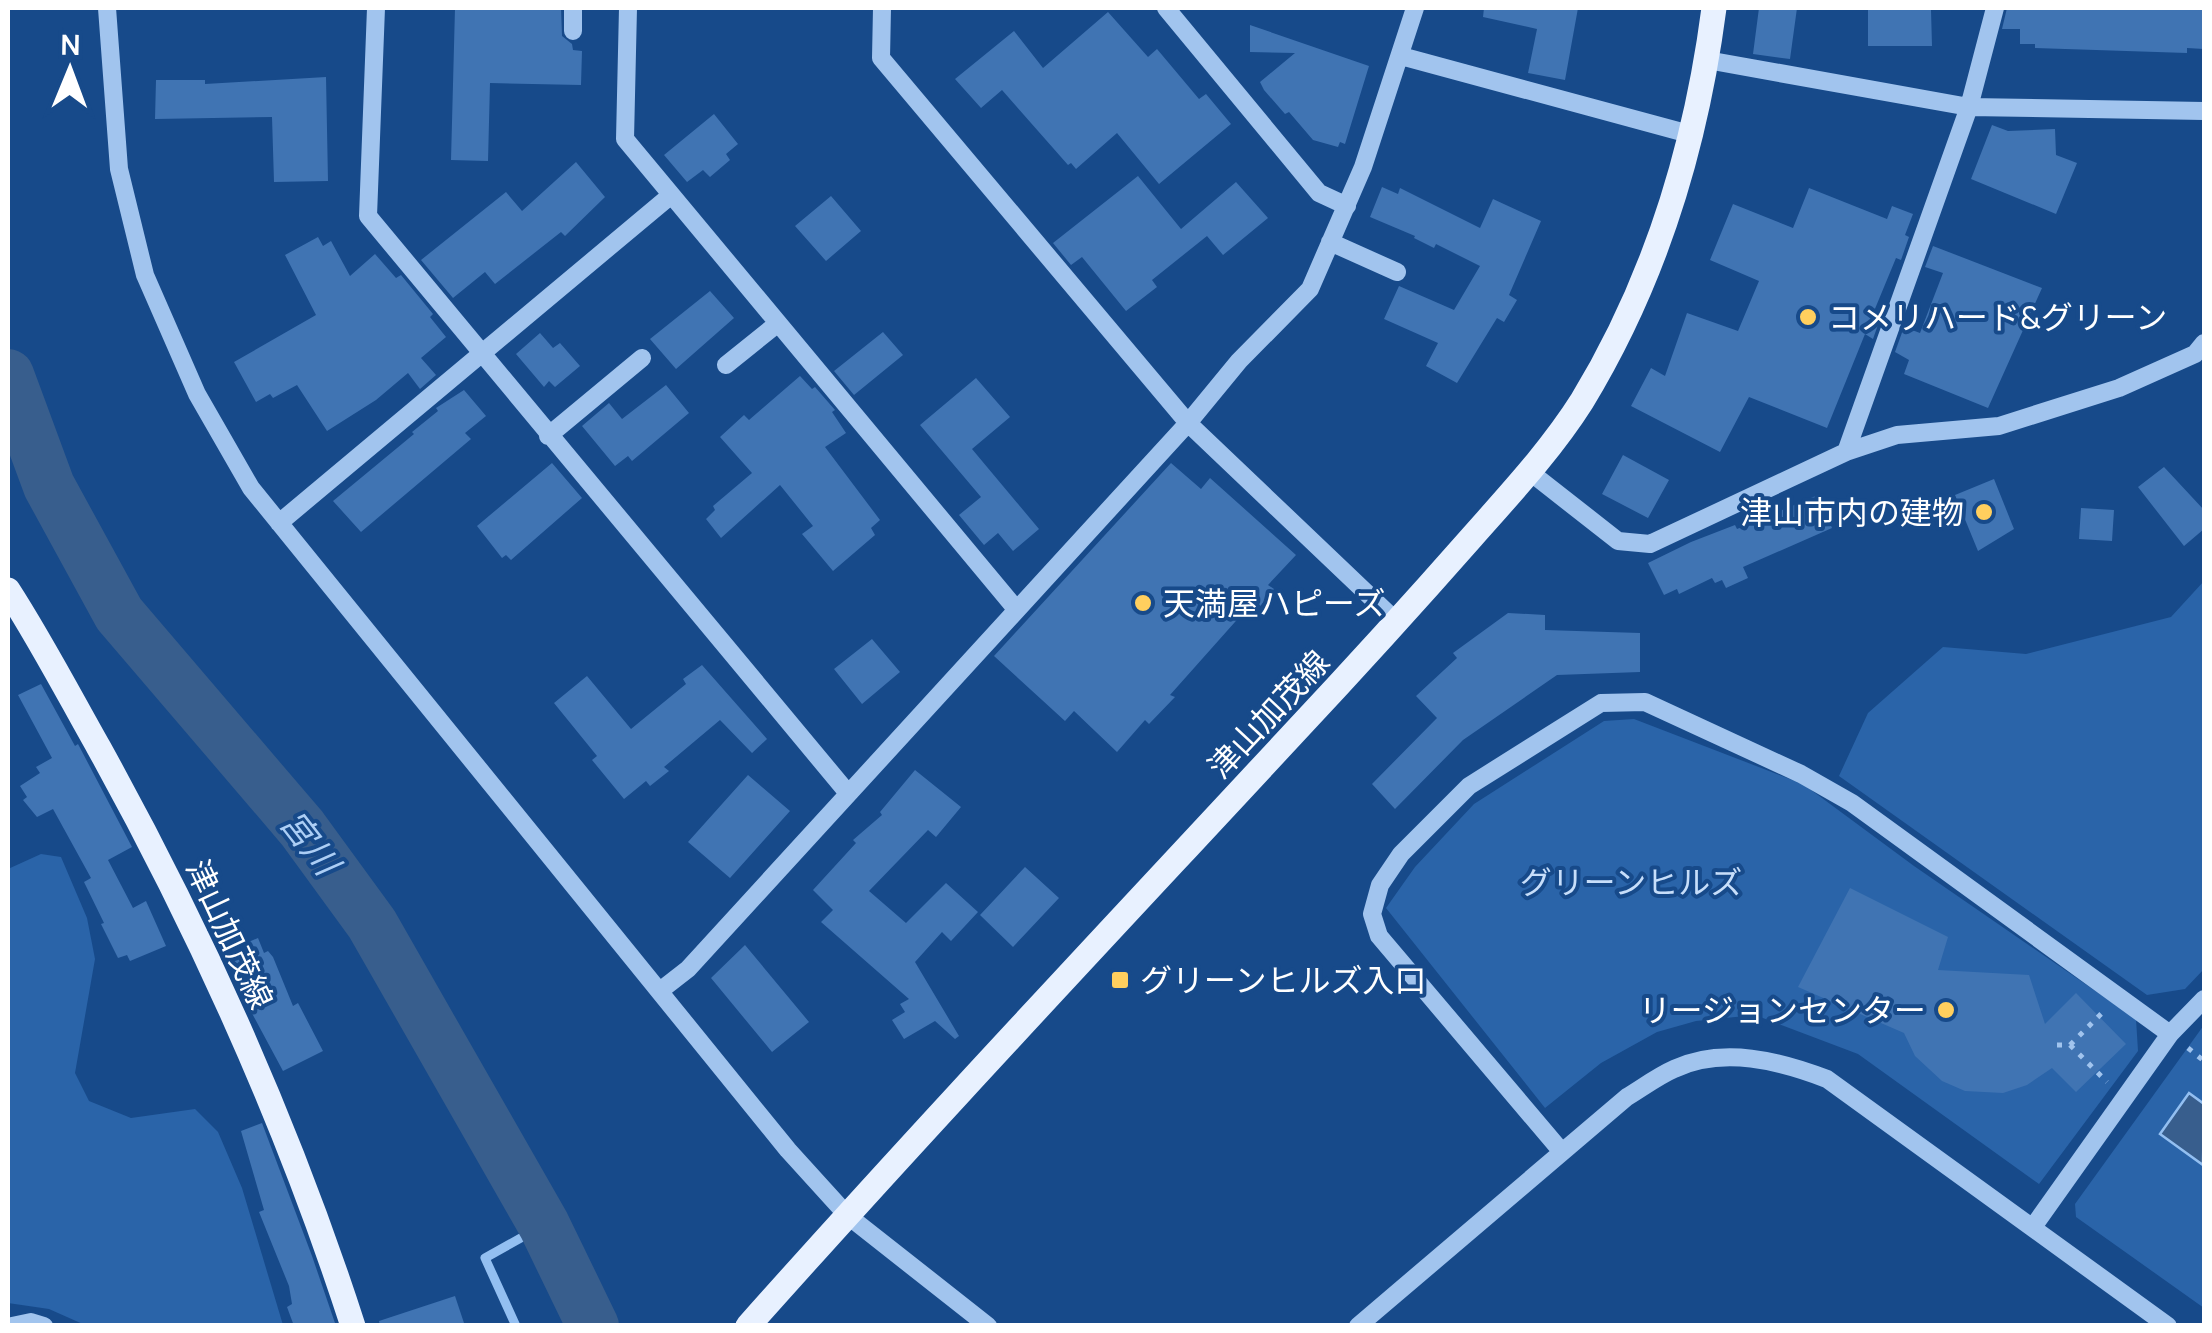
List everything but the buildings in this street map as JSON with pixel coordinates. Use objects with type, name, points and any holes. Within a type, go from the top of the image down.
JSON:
[{"type":"main road","name":"津山加茂線","points":[[748,1326],[846,1214],[1398,622],[1530,472],[1581,402],[1626,316],[1665,226],[1693,135],[1714,8]]},
{"type":"main road","name":"津山加茂線","points":[[8,590],[48,654],[165,870],[266,1086],[306,1187],[353,1326]]},
{"type":"street","points":[[107,8],[119,169],[145,275],[197,394],[251,488],[788,1150],[846,1214],[988,1326]]},
{"type":"street","points":[[376,8],[368,216],[847,792]]},
{"type":"street","points":[[572,31],[573,8]]},
{"type":"street","points":[[628,8],[625,138],[1016,609]]},
{"type":"street","points":[[882,8],[881,58],[1188,423],[1398,622]]},
{"type":"street","points":[[1166,8],[1319,192],[1347,206]]},
{"type":"street","points":[[661,990],[688,969],[1188,423],[1240,361],[1310,289],[1347,206],[1415,8]]},
{"type":"street","points":[[1846,452],[1968,107],[1995,8]]},
{"type":"street","points":[[1401,56],[1693,135]]},
{"type":"street","points":[[1707,60],[1968,107],[2204,111]]},
{"type":"street","points":[[279,523],[670,196]]},
{"type":"street","points":[[1330,242],[1397,272]]},
{"type":"street","points":[[726,365],[777,324]]},
{"type":"street","points":[[1530,472],[1618,541],[1650,544],[1846,452],[1897,435],[1999,426],[2120,388],[2195,354],[2204,343]]},
{"type":"street","points":[[548,436],[642,358]]},
{"type":"street","points":[[1562,1152],[1379,936],[1372,914],[1380,885],[1401,854],[1469,786],[1601,703],[1645,702],[1801,774],[1852,804],[2170,1034]]},
{"type":"street","points":[[2033,1226],[2170,1034],[2204,998]]},
{"type":"street","points":[[1358,1326],[1626,1097],[1676,1067],[1714,1059],[1752,1058],[1788,1064],[1827,1079],[2168,1326]]},
{"type":"street","points":[[12,1326],[31,1322],[44,1326]]},
{"type":"path","points":[[2070,1046],[2098,1017]]},
{"type":"path","points":[[2057,1045],[2070,1046],[2097,1073]]},
{"type":"green space","points":[[2204,581],[2204,969],[2185,989],[2147,995],[1839,776],[1868,713],[1943,647],[2026,654],[2171,617]]},
{"type":"green space","name":"グリーンヒルズ","points":[[1634,719],[1803,784],[2136,1019],[2138,1051],[2039,1184],[1858,1054],[1755,1015],[1696,1021],[1657,1032],[1601,1063],[1545,1108],[1386,908],[1415,867],[1474,804],[1604,721]]},
{"type":"green space","points":[[41,854],[61,857],[87,918],[95,959],[75,1073],[89,1101],[131,1118],[195,1109],[218,1132],[242,1188],[283,1325],[85,1325],[49,1309],[8,1303],[8,869]]},
{"type":"green space","points":[[2204,1025],[2204,1308],[2076,1217],[2075,1204]]},
{"type":"shaded area","points":[[2189,1093],[2204,1104],[2203,1165],[2160,1134]]},
{"type":"waterway","name":"宮川","points":[[8,375],[49,486],[119,614],[302,828],[372,924],[544,1225],[593,1326]]},
{"type":"waterway","points":[[516,1326],[485,1258],[544,1225]]},
{"type":"place","name":"コメリハード&グリーン","points":[[1808,317]]},
{"type":"place","name":"津山市内の建物","points":[[1984,512]]},
{"type":"place","name":"天満屋ハピーズ","points":[[1143,603]]},
{"type":"place","name":"グリーンヒルズ入口","points":[[1120,980]]},
{"type":"place","name":"リージョンセンター","points":[[1946,1010]]}]
